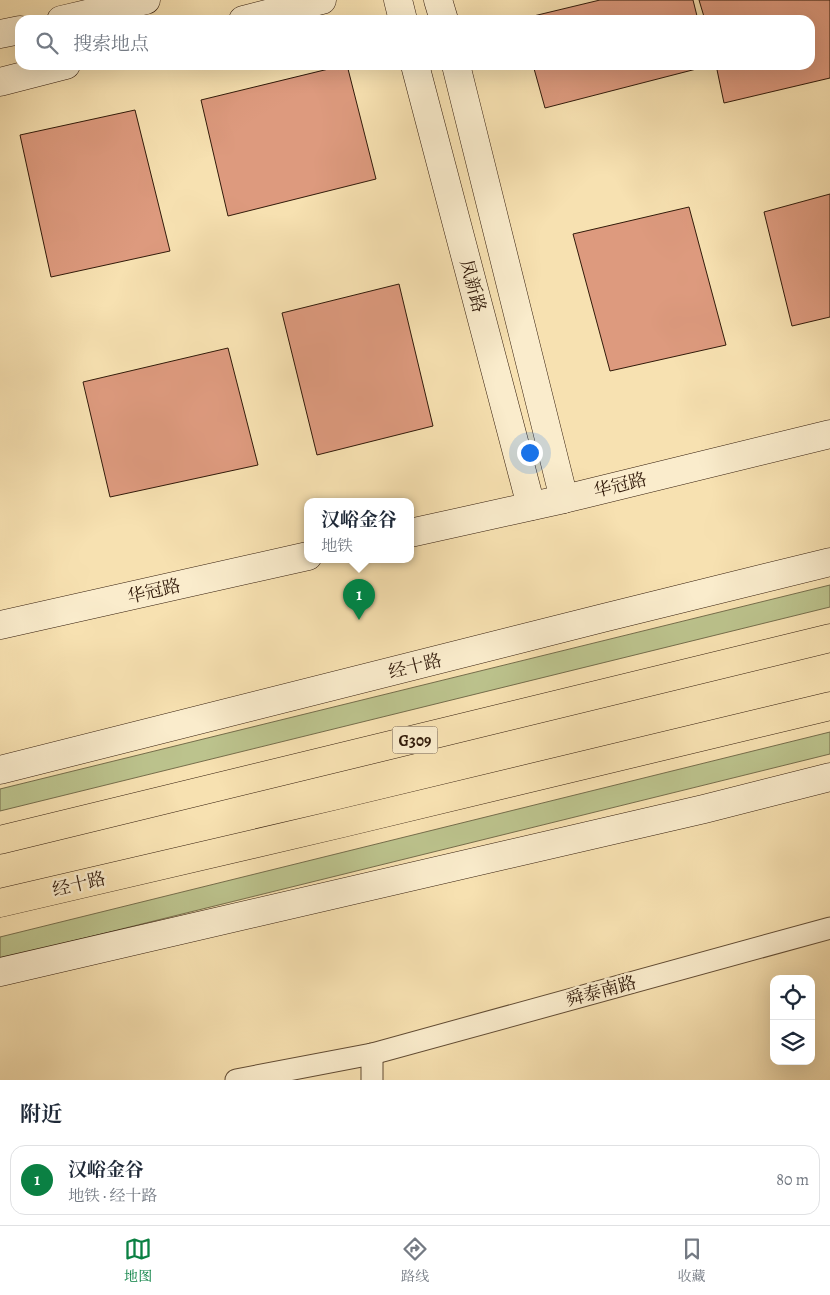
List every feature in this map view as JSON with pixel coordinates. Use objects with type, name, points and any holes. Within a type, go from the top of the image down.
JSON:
[{"type":"highway","name":"G309","points":[[0,840],[830,638]]},
{"type":"highway","name":"经十路","points":[[0,903],[352,821],[830,706]]},
{"type":"street","points":[[82,15],[146,0]]},
{"type":"street","points":[[263,15],[322,0]]},
{"type":"street","points":[[398,0],[402,15]]},
{"type":"street","points":[[438,0],[442,15]]},
{"type":"street","points":[[0,34],[15,31]]},
{"type":"street","points":[[0,82],[47,70]]},
{"type":"street","name":"凤新路","points":[[416,70],[531,506]]},
{"type":"street","name":"凤新路","points":[[457,70],[564,499]]},
{"type":"street","name":"华冠路","points":[[414,532],[564,499],[830,434]]},
{"type":"street","name":"华冠路","points":[[0,625],[304,557]]},
{"type":"street","name":"经十路","points":[[0,770],[830,562]]},
{"type":"street","points":[[0,972],[704,809],[830,777]]},
{"type":"street","name":"舜泰南路","points":[[236,1080],[372,1054],[830,928]]},
{"type":"street","points":[[372,1054],[372,1080]]},
{"type":"green space","points":[[830,585],[830,607],[0,811],[0,789]]},
{"type":"green space","points":[[830,732],[830,754],[0,959],[0,937]]},
{"type":"building","points":[[600,0],[693,0],[697,15],[538,15]]},
{"type":"building","points":[[699,0],[830,0],[830,78],[724,103],[717,70],[815,70],[815,15],[704,15]]},
{"type":"building","points":[[324,70],[348,70],[376,179],[228,216],[201,100]]},
{"type":"building","points":[[534,70],[692,70],[545,108]]},
{"type":"building","points":[[135,110],[170,251],[51,277],[20,135]]},
{"type":"building","points":[[830,194],[830,317],[792,326],[764,212]]},
{"type":"building","points":[[689,207],[726,345],[610,371],[573,234]]},
{"type":"building","points":[[399,284],[433,426],[317,455],[282,313]]},
{"type":"building","points":[[228,348],[258,465],[110,497],[83,382]]},
{"type":"place","name":"汉峪金谷","points":[[359,620]]}]
